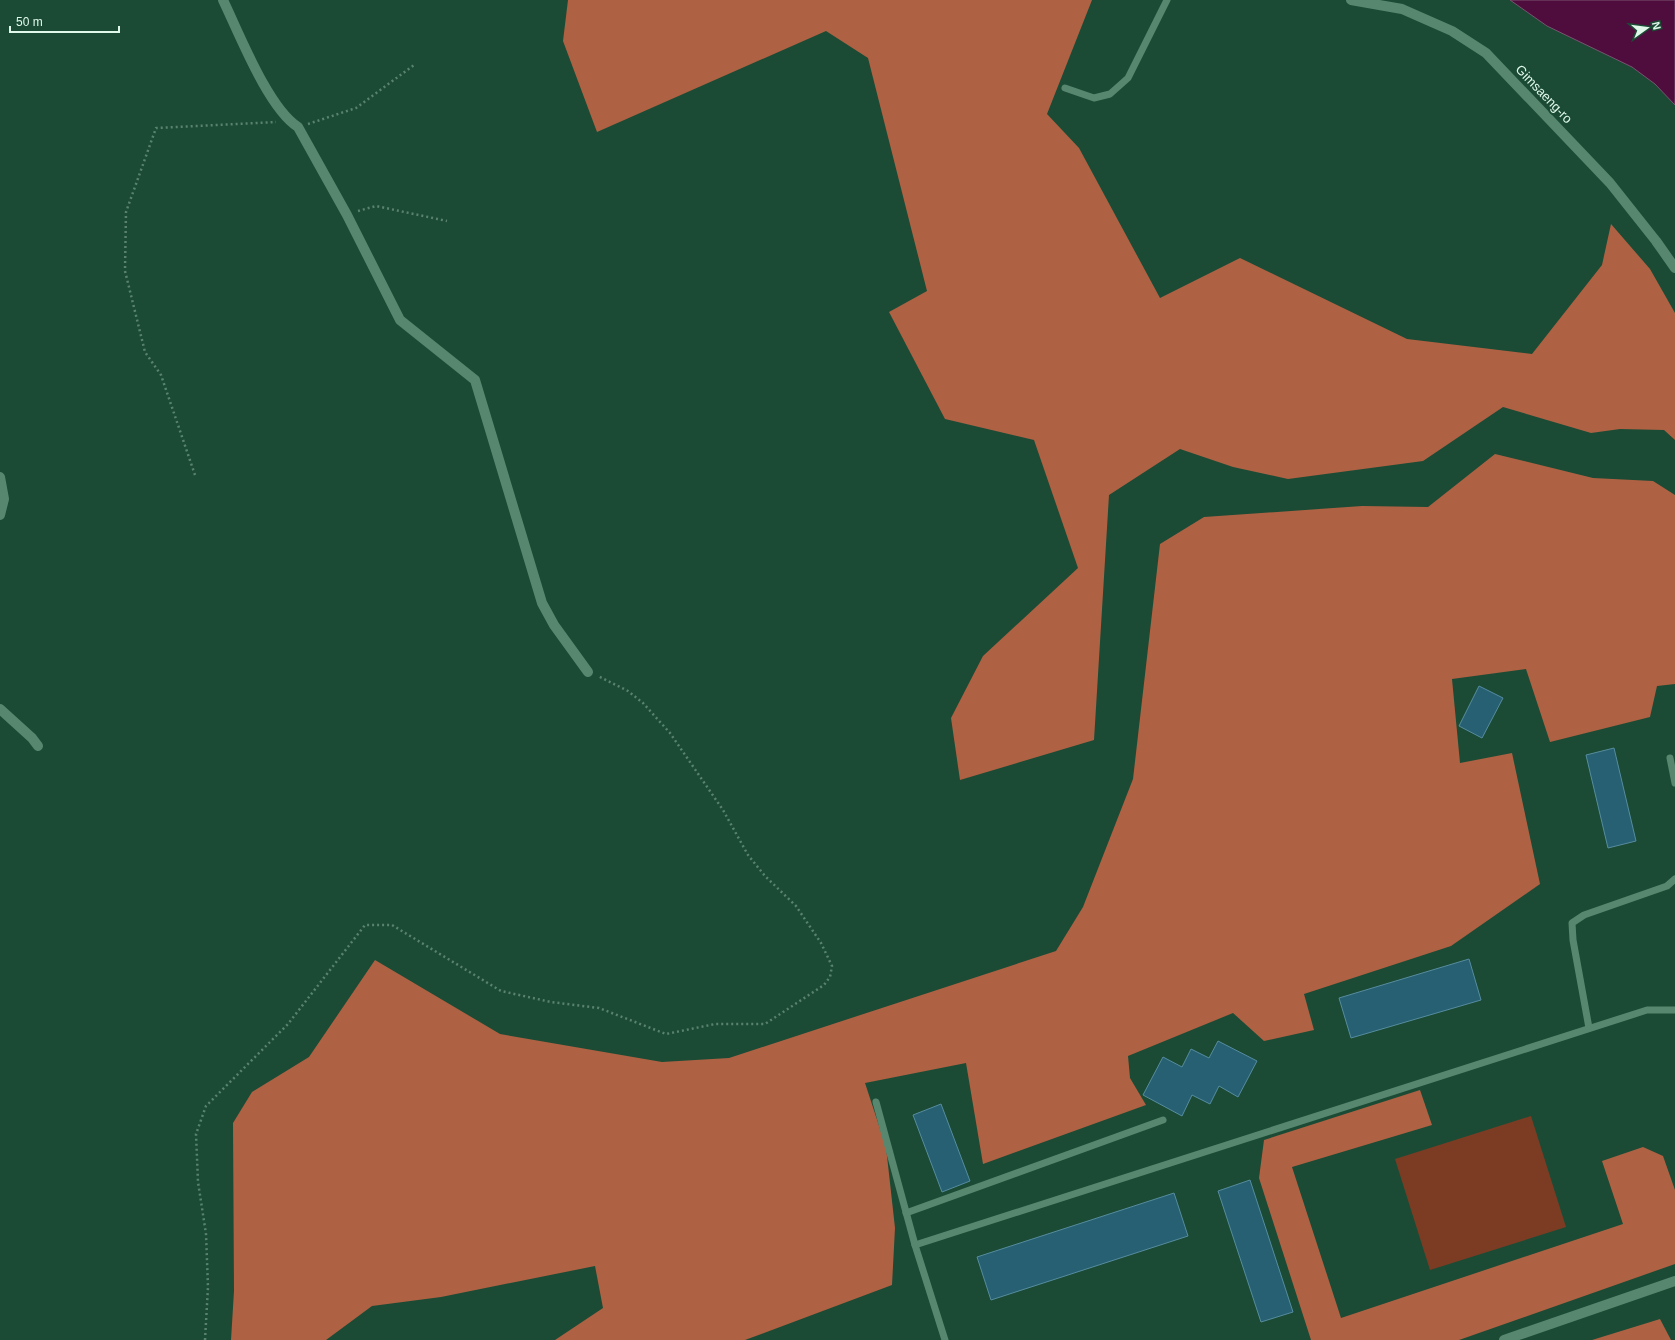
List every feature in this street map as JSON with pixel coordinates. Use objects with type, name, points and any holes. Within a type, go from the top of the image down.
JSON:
[{"type":"street","points":[[223,0],[271,98],[294,124],[347,215],[400,320],[475,380],[542,603],[554,625],[588,672]]},
{"type":"street","name":"Gimsaeng-ro","points":[[1351,0],[1402,9],[1452,31],[1486,53],[1610,183],[1656,241],[1675,268]]},
{"type":"street","points":[[0,477],[4,499],[0,515]]},
{"type":"street","points":[[0,709],[32,738],[38,746]]},
{"type":"street","points":[[1504,1340],[1675,1281]]},
{"type":"lane","points":[[1065,88],[1094,98],[1110,94],[1128,78],[1167,0]]},
{"type":"lane","points":[[1670,758],[1675,783]]},
{"type":"lane","points":[[1589,1028],[1572,940],[1572,923],[1584,915],[1667,886],[1675,879]]},
{"type":"lane","points":[[915,1245],[1647,1010],[1675,1010]]},
{"type":"lane","points":[[876,1102],[915,1245],[944,1340]]},
{"type":"lane","points":[[906,1213],[1163,1120]]},
{"type":"path","points":[[195,475],[161,375],[145,352],[125,272],[126,212],[156,128],[294,124],[356,108],[414,65]]},
{"type":"path","points":[[347,215],[376,206],[447,221]]},
{"type":"path","points":[[205,1340],[208,1287],[206,1234],[198,1182],[196,1134],[206,1106],[288,1024],[365,925],[392,925],[501,991],[551,1002],[599,1008],[666,1034],[715,1024],[765,1024],[824,985],[830,977],[832,966],[821,943],[796,906],[765,876],[748,854],[723,810],[670,733],[643,703],[628,691],[588,672]]},
{"type":"shaded area","points":[[568,0],[1092,0],[1047,114],[1079,148],[1160,298],[1240,258],[1407,339],[1532,354],[1602,265],[1611,224],[1650,269],[1675,313],[1675,440],[1664,430],[1620,429],[1591,433],[1503,407],[1423,461],[1288,479],[1233,467],[1180,449],[1109,495],[1094,740],[960,780],[951,718],[983,656],[1078,568],[1034,440],[945,419],[889,312],[927,291],[868,58],[826,31],[597,132],[563,41]]},
{"type":"shaded area","points":[[1510,0],[1675,0],[1675,105],[1655,84],[1632,67],[1547,26]]},
{"type":"shaded area","points":[[1495,454],[1593,478],[1653,481],[1675,495],[1675,684],[1657,686],[1650,717],[1550,742],[1526,669],[1452,679],[1460,763],[1512,753],[1540,884],[1451,946],[1304,994],[1314,1030],[1264,1041],[1233,1013],[1128,1056],[1130,1078],[1146,1105],[983,1164],[966,1063],[865,1083],[886,1147],[895,1228],[892,1285],[745,1340],[555,1340],[603,1308],[595,1266],[441,1297],[372,1306],[326,1340],[231,1340],[234,1291],[233,1123],[252,1092],[309,1057],[375,960],[500,1034],[662,1062],[729,1058],[1056,951],[1083,907],[1133,779],[1160,544],[1204,517],[1362,506],[1428,507]]},
{"type":"shaded area","points":[[1420,1090],[1432,1125],[1292,1167],[1341,1318],[1623,1224],[1602,1161],[1643,1147],[1663,1156],[1675,1190],[1675,1264],[1459,1340],[1311,1340],[1259,1178],[1264,1140]]},
{"type":"shaded area","points":[[1531,1116],[1566,1227],[1430,1270],[1395,1159]]},
{"type":"shaded area","points":[[1660,1319],[1671,1340],[1592,1340]]},
{"type":"building","points":[[1479,686],[1503,698],[1482,738],[1459,726]]},
{"type":"building","points":[[1614,748],[1636,841],[1608,848],[1586,755]]},
{"type":"building","points":[[1469,959],[1481,1000],[1351,1038],[1339,998]]},
{"type":"building","points":[[1218,1041],[1257,1061],[1238,1097],[1219,1086],[1210,1104],[1192,1095],[1182,1116],[1143,1095],[1163,1057],[1182,1067],[1191,1049],[1209,1058]]},
{"type":"building","points":[[941,1104],[970,1181],[942,1192],[913,1115]]},
{"type":"building","points":[[1250,1180],[1293,1312],[1261,1322],[1218,1191]]},
{"type":"building","points":[[1174,1193],[1188,1236],[991,1300],[977,1257]]}]
